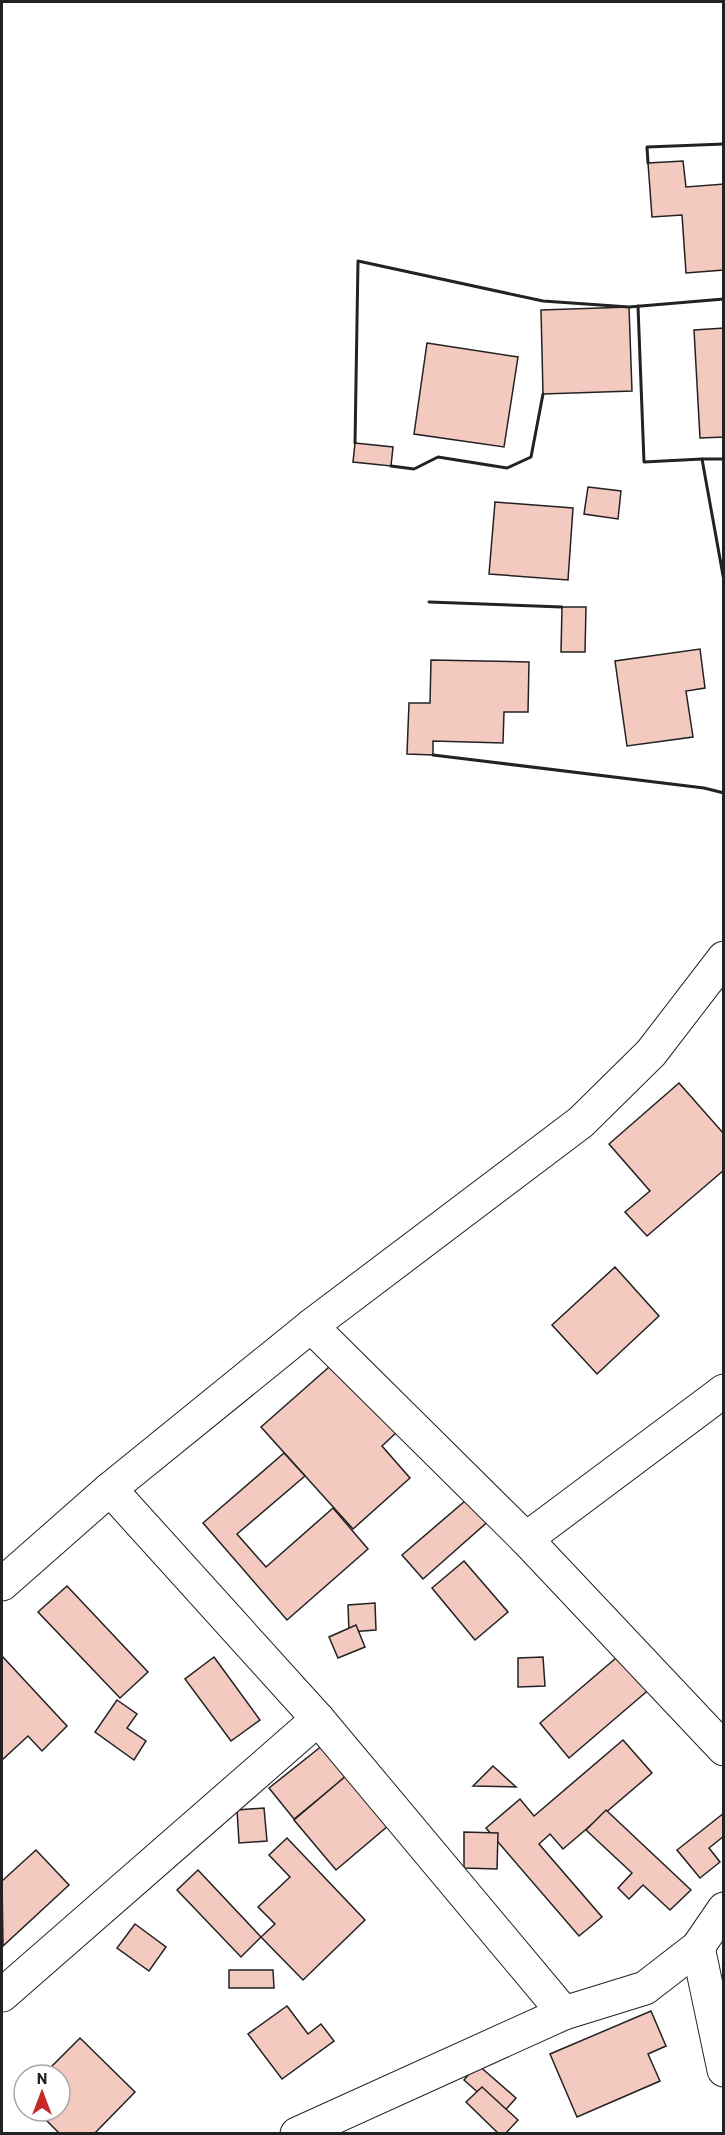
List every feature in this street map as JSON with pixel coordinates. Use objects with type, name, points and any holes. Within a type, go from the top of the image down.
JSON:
[{"type":"street","points":[[2,1584],[110,1488],[311,1326],[581,1122],[651,1053],[723,958]]},
{"type":"street","points":[[311,1326],[526,1539],[723,1749]]},
{"type":"street","points":[[526,1539],[723,1391]]},
{"type":"street","points":[[110,1488],[318,1719],[564,2013]]},
{"type":"street","points":[[2,1995],[318,1719]]},
{"type":"street","points":[[297,2133],[564,2013],[645,1988],[698,1947],[723,1910]]},
{"type":"street","points":[[698,1947],[723,2070]]},
{"type":"building","points":[[683,161],[686,187],[724,184],[724,270],[686,273],[682,215],[652,217],[648,163]]},
{"type":"building","points":[[629,307],[632,391],[543,394],[541,310]]},
{"type":"building","points":[[724,328],[724,437],[700,438],[694,330]]},
{"type":"building","points":[[427,343],[518,357],[504,447],[414,434]]},
{"type":"building","points":[[355,443],[393,447],[391,466],[353,462]]},
{"type":"building","points":[[588,487],[621,491],[618,519],[584,514]]},
{"type":"building","points":[[495,502],[573,508],[568,580],[489,574]]},
{"type":"building","points":[[562,607],[586,607],[585,652],[561,652]]},
{"type":"building","points":[[700,649],[705,688],[686,691],[693,737],[627,746],[615,661]]},
{"type":"building","points":[[431,660],[529,662],[528,712],[504,712],[503,743],[433,741],[433,755],[407,754],[409,703],[430,703]]},
{"type":"building","points":[[679,1083],[724,1134],[724,1170],[647,1236],[625,1212],[650,1191],[609,1144]]},
{"type":"building","points":[[615,1267],[659,1316],[597,1374],[552,1325]]},
{"type":"building","points":[[337,1360],[399,1430],[382,1446],[410,1478],[353,1529],[261,1427]]},
{"type":"building","points":[[284,1453],[305,1476],[237,1534],[266,1567],[333,1508],[368,1549],[287,1620],[203,1523]]},
{"type":"building","points":[[472,1495],[492,1518],[423,1579],[402,1555]]},
{"type":"building","points":[[464,1561],[508,1612],[475,1640],[432,1588]]},
{"type":"building","points":[[67,1586],[148,1672],[120,1698],[38,1612]]},
{"type":"building","points":[[375,1603],[376,1630],[349,1632],[348,1605]]},
{"type":"building","points":[[356,1625],[365,1647],[338,1658],[329,1637]]},
{"type":"building","points":[[623,1652],[652,1687],[569,1758],[540,1723]]},
{"type":"building","points":[[2,1656],[67,1726],[42,1751],[28,1736],[2,1760]]},
{"type":"building","points":[[214,1657],[260,1720],[231,1741],[185,1679]]},
{"type":"building","points":[[543,1657],[545,1686],[518,1687],[518,1658]]},
{"type":"building","points":[[117,1700],[137,1714],[127,1728],[146,1741],[134,1760],[95,1732]]},
{"type":"building","points":[[623,1740],[652,1773],[563,1849],[550,1834],[539,1844],[602,1917],[579,1936],[486,1828],[520,1799],[534,1816]]},
{"type":"building","points":[[323,1745],[348,1775],[294,1819],[269,1788]]},
{"type":"building","points":[[493,1766],[516,1787],[473,1786]]},
{"type":"building","points":[[347,1775],[402,1814],[336,1870],[294,1820]]},
{"type":"building","points":[[264,1808],[267,1841],[239,1843],[237,1810]]},
{"type":"building","points":[[606,1810],[691,1890],[670,1910],[643,1885],[629,1899],[618,1888],[632,1873],[586,1830]]},
{"type":"building","points":[[724,1813],[724,1836],[709,1848],[720,1862],[700,1878],[677,1850]]},
{"type":"building","points":[[464,1832],[498,1833],[497,1869],[464,1868]]},
{"type":"building","points":[[287,1838],[365,1920],[303,1980],[261,1937],[275,1924],[258,1907],[290,1877],[269,1855]]},
{"type":"building","points":[[36,1850],[69,1885],[3,1946],[2,1881]]},
{"type":"building","points":[[198,1870],[261,1937],[241,1957],[177,1890]]},
{"type":"building","points":[[135,1924],[166,1947],[149,1971],[117,1948]]},
{"type":"building","points":[[229,1970],[273,1970],[274,1988],[229,1988]]},
{"type":"building","points":[[287,2006],[308,2034],[321,2024],[334,2041],[282,2079],[248,2034]]},
{"type":"building","points":[[651,2011],[666,2046],[648,2054],[660,2081],[577,2117],[550,2054]]},
{"type":"building","points":[[80,2038],[135,2092],[94,2134],[60,2134],[49,2123],[72,2123],[72,2063],[55,2063]]},
{"type":"building","points":[[477,2064],[516,2098],[502,2114],[464,2080]]},
{"type":"building","points":[[482,2087],[518,2120],[505,2134],[499,2134],[466,2102]]},
{"type":"wall","points":[[648,163],[647,147],[724,144]]},
{"type":"wall","points":[[355,443],[358,261],[543,301],[629,307],[724,299]]},
{"type":"wall","points":[[638,306],[644,462],[702,459]]},
{"type":"wall","points":[[391,466],[414,469],[438,457],[507,468],[531,457],[543,394]]},
{"type":"wall","points":[[724,459],[702,459],[724,581]]},
{"type":"wall","points":[[429,602],[562,607]]},
{"type":"wall","points":[[433,755],[704,788],[724,793]]}]
